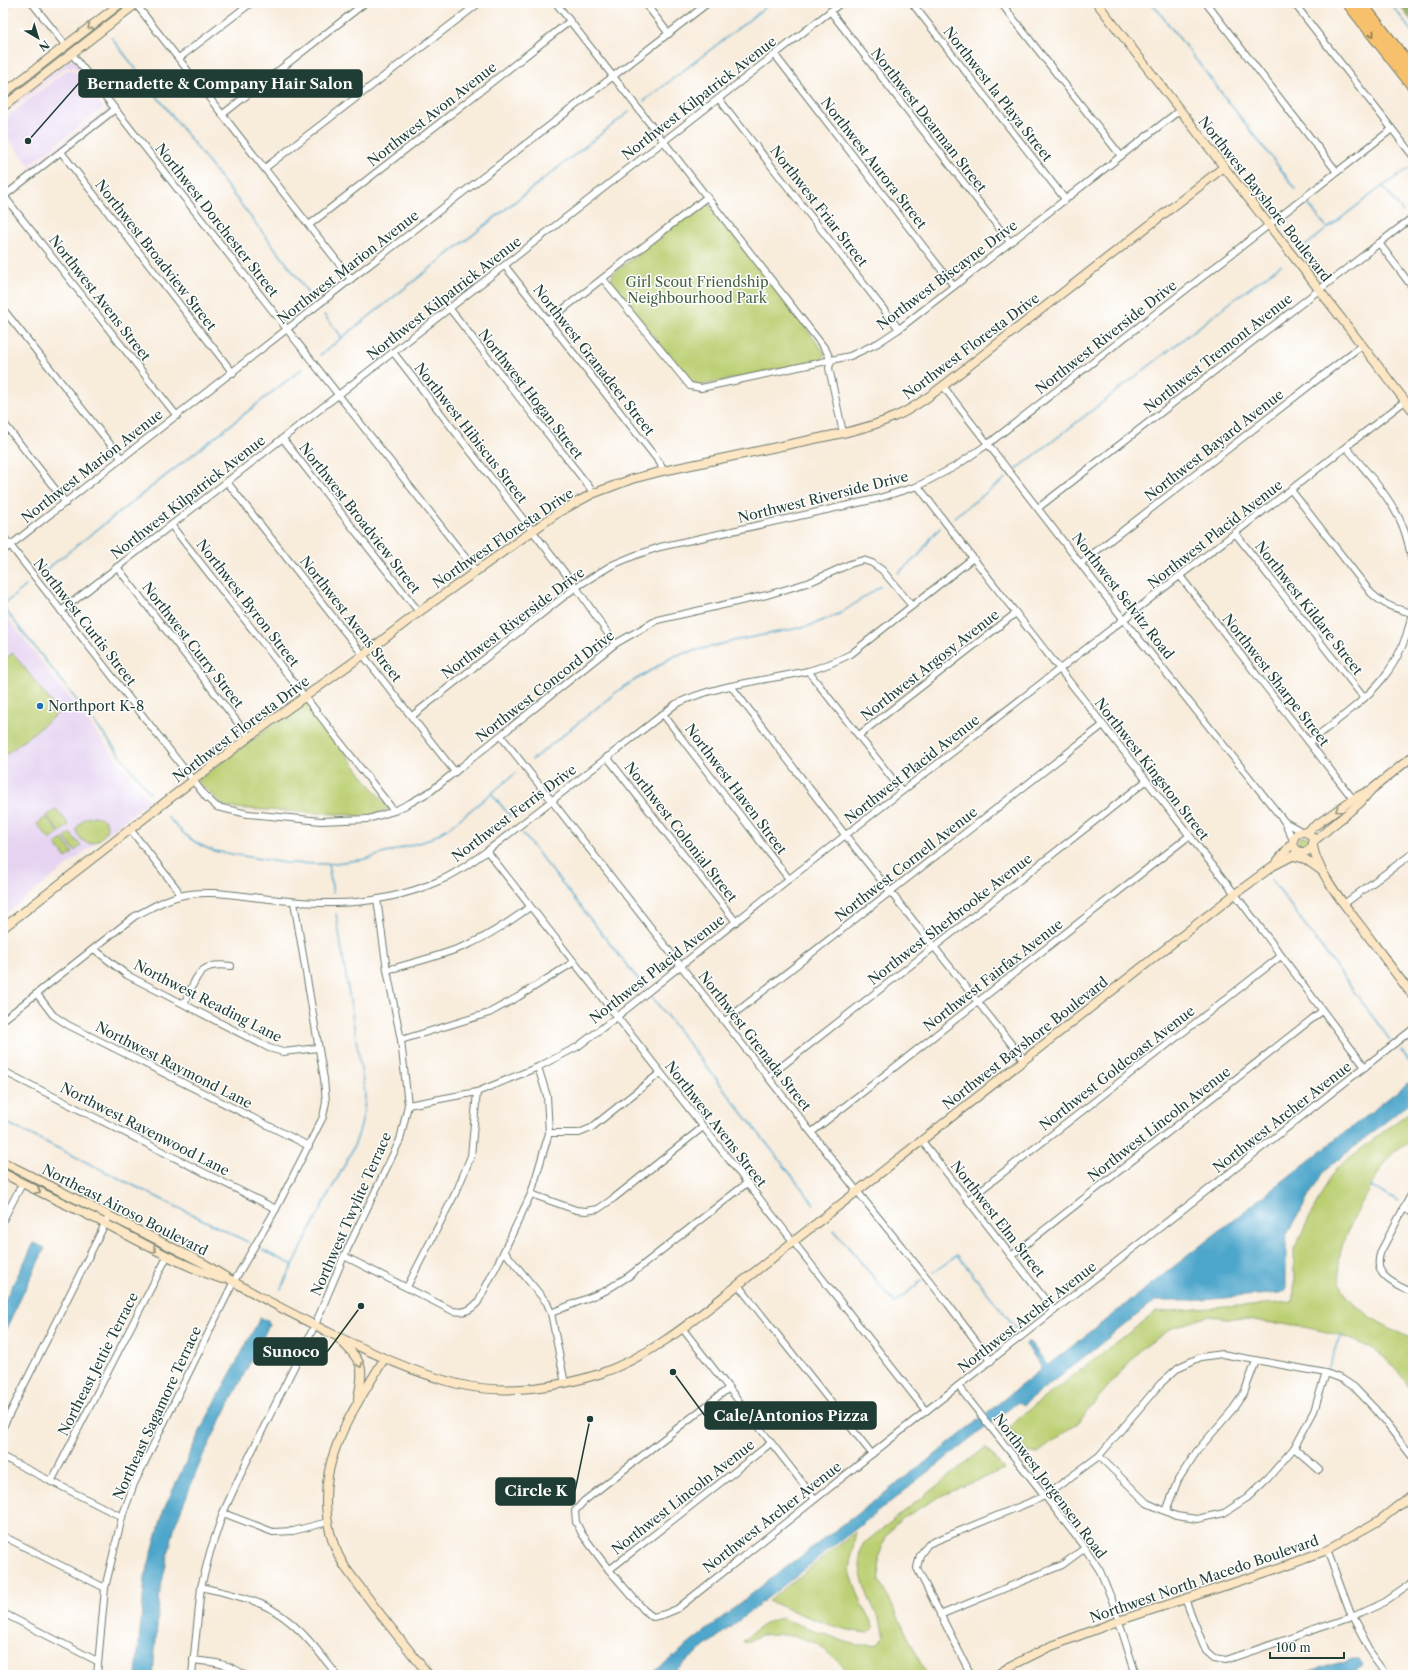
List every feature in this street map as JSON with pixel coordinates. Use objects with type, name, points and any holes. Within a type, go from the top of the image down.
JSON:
[{"type":"highway","points":[[1348,3],[1413,86]]},
{"type":"highway","points":[[1361,3],[1413,70]]},
{"type":"main road","points":[[3,94],[121,3]]},
{"type":"main road","points":[[3,107],[136,3]]},
{"type":"main road","name":"Northwest Bayshore Boulevard","points":[[1097,3],[1413,411]]},
{"type":"main road","points":[[24,91],[26,83],[60,56],[63,48]]},
{"type":"main road","name":"Northwest Floresta Drive","points":[[3,928],[249,737],[306,697],[419,612],[559,512],[592,494],[632,479],[663,471],[843,433],[897,416],[919,404],[943,386],[1224,167]]},
{"type":"main road","points":[[1299,853],[1310,850],[1324,832],[1360,803],[1371,790],[1413,756]]},
{"type":"main road","points":[[1323,872],[1299,853],[1295,848],[1293,841],[1298,833],[1305,832],[1353,799],[1371,790]]},
{"type":"main road","points":[[1305,832],[1311,835],[1314,843],[1314,852],[1323,872],[1344,904],[1413,996]]},
{"type":"main road","points":[[1323,872],[1319,847],[1324,832]]},
{"type":"main road","name":"Northwest Bayshore Boulevard","points":[[1273,866],[1293,841]]},
{"type":"main road","name":"Northwest Bayshore Boulevard","points":[[565,1384],[600,1374],[634,1359],[664,1342],[1235,894],[1273,866],[1299,853]]},
{"type":"main road","name":"Northeast Airoso Boulevard","points":[[3,1162],[107,1220],[167,1257],[200,1272],[233,1283]]},
{"type":"main road","name":"Northeast Airoso Boulevard","points":[[3,1173],[22,1184],[205,1264],[233,1283],[315,1325],[384,1359],[421,1373],[460,1385],[495,1389],[538,1388],[565,1384]]},
{"type":"main road","points":[[336,1335],[355,1355],[360,1363],[362,1372],[357,1404]]},
{"type":"main road","points":[[384,1359],[357,1404],[336,1445],[330,1463],[326,1491],[328,1522],[337,1551],[345,1566],[429,1675]]},
{"type":"main road","name":"Northwest North Macedo Boulevard","points":[[997,1675],[1009,1667],[1049,1647],[1118,1621],[1273,1570],[1327,1550],[1380,1520],[1413,1494]]},
{"type":"street","points":[[3,6],[7,3]]},
{"type":"street","points":[[32,3],[63,48]]},
{"type":"street","points":[[136,3],[351,279]]},
{"type":"street","points":[[179,58],[251,3]]},
{"type":"street","points":[[223,114],[365,3]]},
{"type":"street","points":[[265,168],[479,3]]},
{"type":"street","points":[[556,3],[826,350],[831,361],[829,368],[843,433]]},
{"type":"street","points":[[645,3],[669,34]]},
{"type":"street","name":"Northwest Marion Avenue","points":[[3,551],[708,3]]},
{"type":"street","name":"Northwest Kilpatrick Avenue","points":[[61,611],[841,3]]},
{"type":"street","name":"Northwest la Playa Street","points":[[912,3],[1066,199]]},
{"type":"street","points":[[1001,3],[1121,156]]},
{"type":"street","points":[[1206,3],[1337,172]]},
{"type":"street","points":[[1294,3],[1413,156]]},
{"type":"street","name":"Northwest Dearman Street","points":[[830,12],[1010,242]]},
{"type":"street","name":"Northwest Avon Avenue","points":[[310,225],[570,21]]},
{"type":"street","name":"Northwest Dorchester Street","points":[[72,54],[114,110],[288,329],[476,571]]},
{"type":"street","name":"Northwest Aurora Street","points":[[775,55],[954,286]]},
{"type":"street","name":"Northwest Friar Street","points":[[719,99],[899,329]]},
{"type":"street","points":[[4,196],[114,110]]},
{"type":"street","name":"Northwest Biscayne Drive","points":[[603,279],[690,386],[701,388],[850,356],[878,343],[899,329],[1180,110]]},
{"type":"street","name":"Northwest Riverside Drive","points":[[412,716],[576,587],[612,565],[660,547],[876,498],[918,486],[956,466],[988,444],[1392,129]]},
{"type":"street","name":"Northwest Broadview Street","points":[[61,152],[233,373]]},
{"type":"street","name":"Northwest Avens Street","points":[[4,196],[177,416]]},
{"type":"street","points":[[548,321],[707,197]]},
{"type":"street","name":"Northwest Tremont Avenue","points":[[1038,508],[1413,217]]},
{"type":"street","points":[[1379,244],[1413,288]]},
{"type":"street","name":"Northwest Granadeer Street","points":[[505,266],[660,463],[663,471]]},
{"type":"street","points":[[3,309],[122,459]]},
{"type":"street","name":"Northwest Hogan Street","points":[[450,309],[590,488],[592,494]]},
{"type":"street","name":"Northwest Bayard Avenue","points":[[1081,563],[1362,345]]},
{"type":"street","name":"Northwest Hibiscus Street","points":[[393,352],[576,587],[615,644]]},
{"type":"street","name":"Northwest Selvitz Road","points":[[943,386],[1124,620],[1284,821],[1293,841]]},
{"type":"street","name":"Northwest Placid Avenue","points":[[408,1105],[477,1092],[538,1068],[577,1047],[789,879],[1405,401]]},
{"type":"street","points":[[3,422],[66,503]]},
{"type":"street","name":"Northwest Broadview Street","points":[[283,438],[419,612]]},
{"type":"street","points":[[1346,447],[1386,498],[1399,518],[1409,544],[1413,568]]},
{"type":"street","name":"Northwest Avens Street","points":[[227,482],[455,772]]},
{"type":"street","name":"Northwest Kingston Street","points":[[918,486],[1235,894],[1365,1067]]},
{"type":"street","points":[[1291,490],[1371,593],[1382,603],[1392,608],[1412,613]]},
{"type":"street","name":"Northwest Byron Street","points":[[172,525],[394,811]]},
{"type":"street","name":"Northwest Kildare Street","points":[[1235,533],[1364,698]]},
{"type":"street","name":"Northwest Curtis Street","points":[[3,536],[193,780]]},
{"type":"street","name":"Northwest Ferris Drive","points":[[3,1020],[135,916],[179,896],[203,893],[294,902],[335,903],[377,899],[410,891],[441,880],[487,851],[676,704],[705,692],[808,671],[830,664],[851,654],[973,558]]},
{"type":"street","name":"Northwest Concord Drive","points":[[193,780],[206,797],[217,807],[248,814],[321,821],[368,819],[394,811],[431,791],[615,644],[657,620],[767,596],[810,582],[850,564],[863,560],[872,562],[882,570],[912,606]]},
{"type":"street","name":"Northwest Curry Street","points":[[117,568],[249,737]]},
{"type":"street","name":"Northwest Sharpe Street","points":[[1180,576],[1353,799]]},
{"type":"street","points":[[1310,742],[1364,698],[1382,680],[1405,644],[1413,605]]},
{"type":"street","name":"Northwest Argosy Avenue","points":[[859,735],[1016,613]]},
{"type":"street","points":[[808,671],[902,791]]},
{"type":"street","points":[[731,686],[846,836],[935,946],[1024,1060]]},
{"type":"street","name":"Northwest Haven Street","points":[[662,714],[789,879]]},
{"type":"street","name":"Northwest Cornell Avenue","points":[[725,1021],[1103,725]]},
{"type":"street","name":"Northwest Grenada Street","points":[[501,736],[991,1360]]},
{"type":"street","name":"Northwest Colonial Street","points":[[607,757],[736,922]]},
{"type":"street","name":"Northwest Sherbrooke Avenue","points":[[768,1077],[1146,781]]},
{"type":"street","name":"Northwest Selvitz Road","points":[[1284,821],[1305,832]]},
{"type":"street","points":[[130,829],[176,889],[179,896]]},
{"type":"street","name":"Northwest Fairfax Avenue","points":[[812,1132],[1189,836]]},
{"type":"street","name":"Northwest Avens Street","points":[[487,851],[618,1016],[660,1073],[794,1241],[926,1411]]},
{"type":"street","points":[[1344,904],[1412,856]]},
{"type":"street","name":"Northwest Twylite Terrace","points":[[192,1675],[192,1660],[201,1587],[222,1513],[315,1325],[344,1256],[400,1140],[408,1105],[401,1040],[387,970],[377,899]]},
{"type":"street","name":"Northeast Sagamore Terrace","points":[[97,1675],[105,1588],[122,1517],[134,1484],[233,1283],[276,1209],[323,1117],[326,1102],[294,902]]},
{"type":"street","points":[[387,970],[426,960],[473,942],[530,907]]},
{"type":"street","name":"Northwest Reading Lane","points":[[94,949],[127,975],[269,1048],[283,1052],[318,1048]]},
{"type":"street","name":"Northwest Goldcoast Avenue","points":[[968,1200],[1281,956]]},
{"type":"street","points":[[401,1040],[489,1013],[518,997],[574,962]]},
{"type":"street","points":[[184,1004],[199,974],[204,969],[215,965],[231,966]]},
{"type":"street","name":"Northwest Raymond Lane","points":[[36,994],[53,1015],[68,1025],[309,1146]]},
{"type":"street","name":"Northwest Lincoln Avenue","points":[[1011,1256],[1322,1011]]},
{"type":"street","name":"Northwest Archer Avenue","points":[[609,1570],[652,1617],[677,1609],[926,1411],[1413,1029]]},
{"type":"street","points":[[344,1256],[453,1311],[463,1313],[472,1308],[478,1302],[531,1194],[549,1133],[547,1096],[538,1068]]},
{"type":"street","name":"Northwest Ravenwood Lane","points":[[3,1071],[276,1209]]},
{"type":"street","points":[[549,1133],[578,1133],[591,1128],[660,1073]]},
{"type":"street","points":[[407,1287],[458,1188],[471,1156],[477,1092]]},
{"type":"street","points":[[531,1194],[576,1210],[586,1211],[598,1209],[703,1127]]},
{"type":"street","name":"Northwest Elm Street","points":[[922,1141],[1054,1311]]},
{"type":"street","points":[[551,1313],[605,1291],[629,1276],[747,1183]]},
{"type":"street","points":[[3,1220],[22,1184]]},
{"type":"street","points":[[1413,1191],[1381,1251],[1378,1264],[1382,1274],[1387,1279],[1413,1293]]},
{"type":"street","points":[[1403,1208],[1413,1214]]},
{"type":"street","points":[[3,1427],[107,1220]]},
{"type":"street","points":[[504,1251],[547,1303],[551,1313],[565,1384]]},
{"type":"street","name":"Northeast Jettie Terrace","points":[[51,1482],[167,1257]]},
{"type":"street","points":[[738,1285],[872,1454]]},
{"type":"street","points":[[682,1328],[815,1499]]},
{"type":"street","points":[[971,1675],[917,1568],[920,1555],[928,1544],[1045,1496],[1099,1456],[1160,1384],[1179,1368],[1201,1357],[1222,1354],[1326,1373],[1354,1387],[1376,1410],[1413,1458]]},
{"type":"street","points":[[1166,1511],[1178,1480],[1197,1451],[1233,1409],[1244,1393],[1256,1361]]},
{"type":"street","points":[[1099,1456],[1147,1503],[1176,1516],[1197,1519],[1224,1514],[1247,1498],[1268,1478],[1294,1448],[1314,1411],[1326,1373]]},
{"type":"street","name":"Northwest Jorgensen Road","points":[[958,1386],[1085,1548],[1100,1571],[1112,1600],[1136,1675]]},
{"type":"street","points":[[609,1570],[582,1534],[576,1522],[575,1511],[584,1501],[729,1388]]},
{"type":"street","name":"Northwest Lincoln Avenue","points":[[609,1570],[772,1443]]},
{"type":"street","points":[[1294,1448],[1319,1470]]},
{"type":"street","points":[[3,1457],[122,1517]]},
{"type":"street","points":[[222,1513],[273,1532],[293,1531],[328,1522]]},
{"type":"street","points":[[3,1536],[105,1588]]},
{"type":"street","points":[[940,1615],[1062,1565],[1085,1548]]},
{"type":"street","points":[[1327,1550],[1352,1617],[1369,1649],[1388,1675]]},
{"type":"street","points":[[1185,1599],[1206,1651],[1214,1658],[1226,1660],[1352,1617],[1384,1602],[1413,1582]]},
{"type":"street","points":[[201,1587],[244,1598],[275,1612],[295,1626],[304,1635],[337,1675]]},
{"type":"street","points":[[3,1613],[98,1661]]},
{"type":"street","points":[[192,1660],[215,1662],[230,1667],[244,1675]]},
{"type":"shaded area","points":[[72,58],[111,109],[31,171],[28,168],[106,110],[106,106],[74,67],[66,67],[3,116],[3,112]]},
{"type":"shaded area","points":[[66,70],[73,70],[103,108],[29,165],[3,132],[3,120]]},
{"type":"shaded area","name":"Northport K-8","points":[[3,612],[149,801],[3,916]]},
{"type":"green space","points":[[1398,3],[1413,3],[1413,23]]},
{"type":"green space","name":"Girl Scout Friendship Neighbourhood Park","points":[[704,202],[709,204],[825,353],[823,358],[820,360],[699,386],[687,379],[611,282],[613,274]]},
{"type":"green space","points":[[13,653],[58,711],[57,714],[3,757],[3,660]]},
{"type":"green space","points":[[305,701],[389,809],[368,816],[232,808],[224,806],[197,781]]},
{"type":"green space","points":[[56,809],[69,825],[60,832],[47,816]]},
{"type":"green space","points":[[93,816],[103,819],[107,824],[106,831],[102,838],[95,842],[88,843],[81,839],[76,829],[84,819]]},
{"type":"green space","points":[[46,817],[59,833],[50,840],[37,824]]},
{"type":"green space","points":[[70,833],[81,846],[75,851],[64,838]]},
{"type":"green space","points":[[1302,836],[1306,836],[1310,842],[1306,848],[1302,848],[1298,844],[1298,840]]},
{"type":"green space","points":[[62,839],[73,853],[66,858],[55,844]]},
{"type":"green space","points":[[1413,1109],[1413,1140],[1389,1158],[1373,1182],[1348,1230],[1339,1259],[1339,1273],[1342,1287],[1355,1306],[1370,1317],[1413,1339],[1413,1392],[1396,1369],[1384,1357],[1361,1343],[1348,1338],[1283,1323],[1209,1316],[1174,1327],[1141,1349],[1078,1423],[1038,1453],[1029,1453],[1009,1428],[1027,1411],[1156,1312],[1293,1302],[1294,1249],[1330,1177],[1339,1166]]},
{"type":"green space","points":[[986,1447],[1004,1469],[943,1495],[903,1518],[892,1528],[886,1537],[879,1556],[880,1581],[927,1675],[853,1675],[818,1644],[798,1637],[778,1634],[761,1635],[745,1643],[743,1641],[765,1624],[781,1618],[846,1642],[859,1645],[876,1645],[885,1636],[885,1632],[865,1589],[862,1578],[860,1555],[863,1544]]},
{"type":"green space","points":[[856,1532],[849,1569],[862,1604],[874,1628],[869,1633],[857,1632],[832,1625],[768,1601]]},
{"type":"water","points":[[1413,1079],[1413,1100],[1323,1172],[1286,1236],[1286,1290],[1280,1293],[1191,1301],[1155,1301],[1023,1405],[1018,1402],[669,1675],[650,1675],[763,1585],[936,1454],[1040,1370],[1041,1366],[1026,1345],[1027,1342],[1030,1342],[1047,1364],[1052,1362]]},
{"type":"water","points":[[34,1243],[45,1248],[3,1335],[3,1304]]},
{"type":"water","points":[[260,1318],[268,1320],[269,1325],[202,1458],[175,1525],[160,1591],[153,1675],[136,1675],[145,1577],[164,1509],[202,1427]]},
{"type":"water","points":[[1350,1659],[1360,1659],[1364,1665],[1350,1675],[1301,1675]]},
{"type":"waterway","points":[[644,101],[771,3]]},
{"type":"waterway","points":[[1152,3],[1296,189]]},
{"type":"waterway","points":[[1390,3],[1413,32]]},
{"type":"waterway","points":[[111,37],[298,278],[312,300]]},
{"type":"waterway","points":[[320,355],[629,112]]},
{"type":"waterway","points":[[1305,246],[1380,188],[1408,169]]},
{"type":"waterway","points":[[1383,186],[1403,212]]},
{"type":"waterway","points":[[1309,205],[1327,228]]},
{"type":"waterway","points":[[1017,469],[1236,298],[1281,265]]},
{"type":"waterway","points":[[324,315],[342,338]]},
{"type":"waterway","points":[[43,572],[303,368]]},
{"type":"waterway","points":[[954,517],[1006,478]]},
{"type":"waterway","points":[[898,573],[919,555],[933,535],[940,528]]},
{"type":"waterway","points":[[3,605],[26,586]]},
{"type":"waterway","points":[[532,760],[619,690],[674,656],[733,641],[809,626],[841,613],[881,586]]},
{"type":"waterway","points":[[3,607],[150,793]]},
{"type":"waterway","points":[[167,816],[188,837],[199,845],[214,851],[285,863],[328,864],[366,859],[428,840],[450,827],[516,773]]},
{"type":"waterway","points":[[491,793],[510,816]]},
{"type":"waterway","points":[[523,834],[645,988]]},
{"type":"waterway","points":[[328,864],[333,893]]},
{"type":"waterway","points":[[1271,879],[1390,1040]]},
{"type":"waterway","points":[[281,1289],[352,1150],[364,1110],[365,1094],[336,914]]},
{"type":"waterway","points":[[652,997],[814,1204]]},
{"type":"waterway","points":[[1402,1051],[1413,1066]]},
{"type":"waterway","points":[[3,1121],[248,1242]]},
{"type":"waterway","points":[[1370,1186],[1399,1202]]},
{"type":"waterway","points":[[834,1230],[895,1303],[921,1281]]},
{"type":"waterway","points":[[262,1250],[293,1265]]},
{"type":"waterway","points":[[934,1272],[957,1255],[1020,1333]]},
{"type":"waterway","points":[[1328,1368],[1342,1335]]},
{"type":"place","name":"Bernadette & Company Hair Salon","points":[[28,141]]},
{"type":"place","name":"Northport K-8","points":[[40,706]]},
{"type":"place","name":"Sunoco","points":[[361,1306]]},
{"type":"place","name":"Cale/Antonios Pizza","points":[[673,1372]]},
{"type":"place","name":"Circle K","points":[[590,1419]]}]
